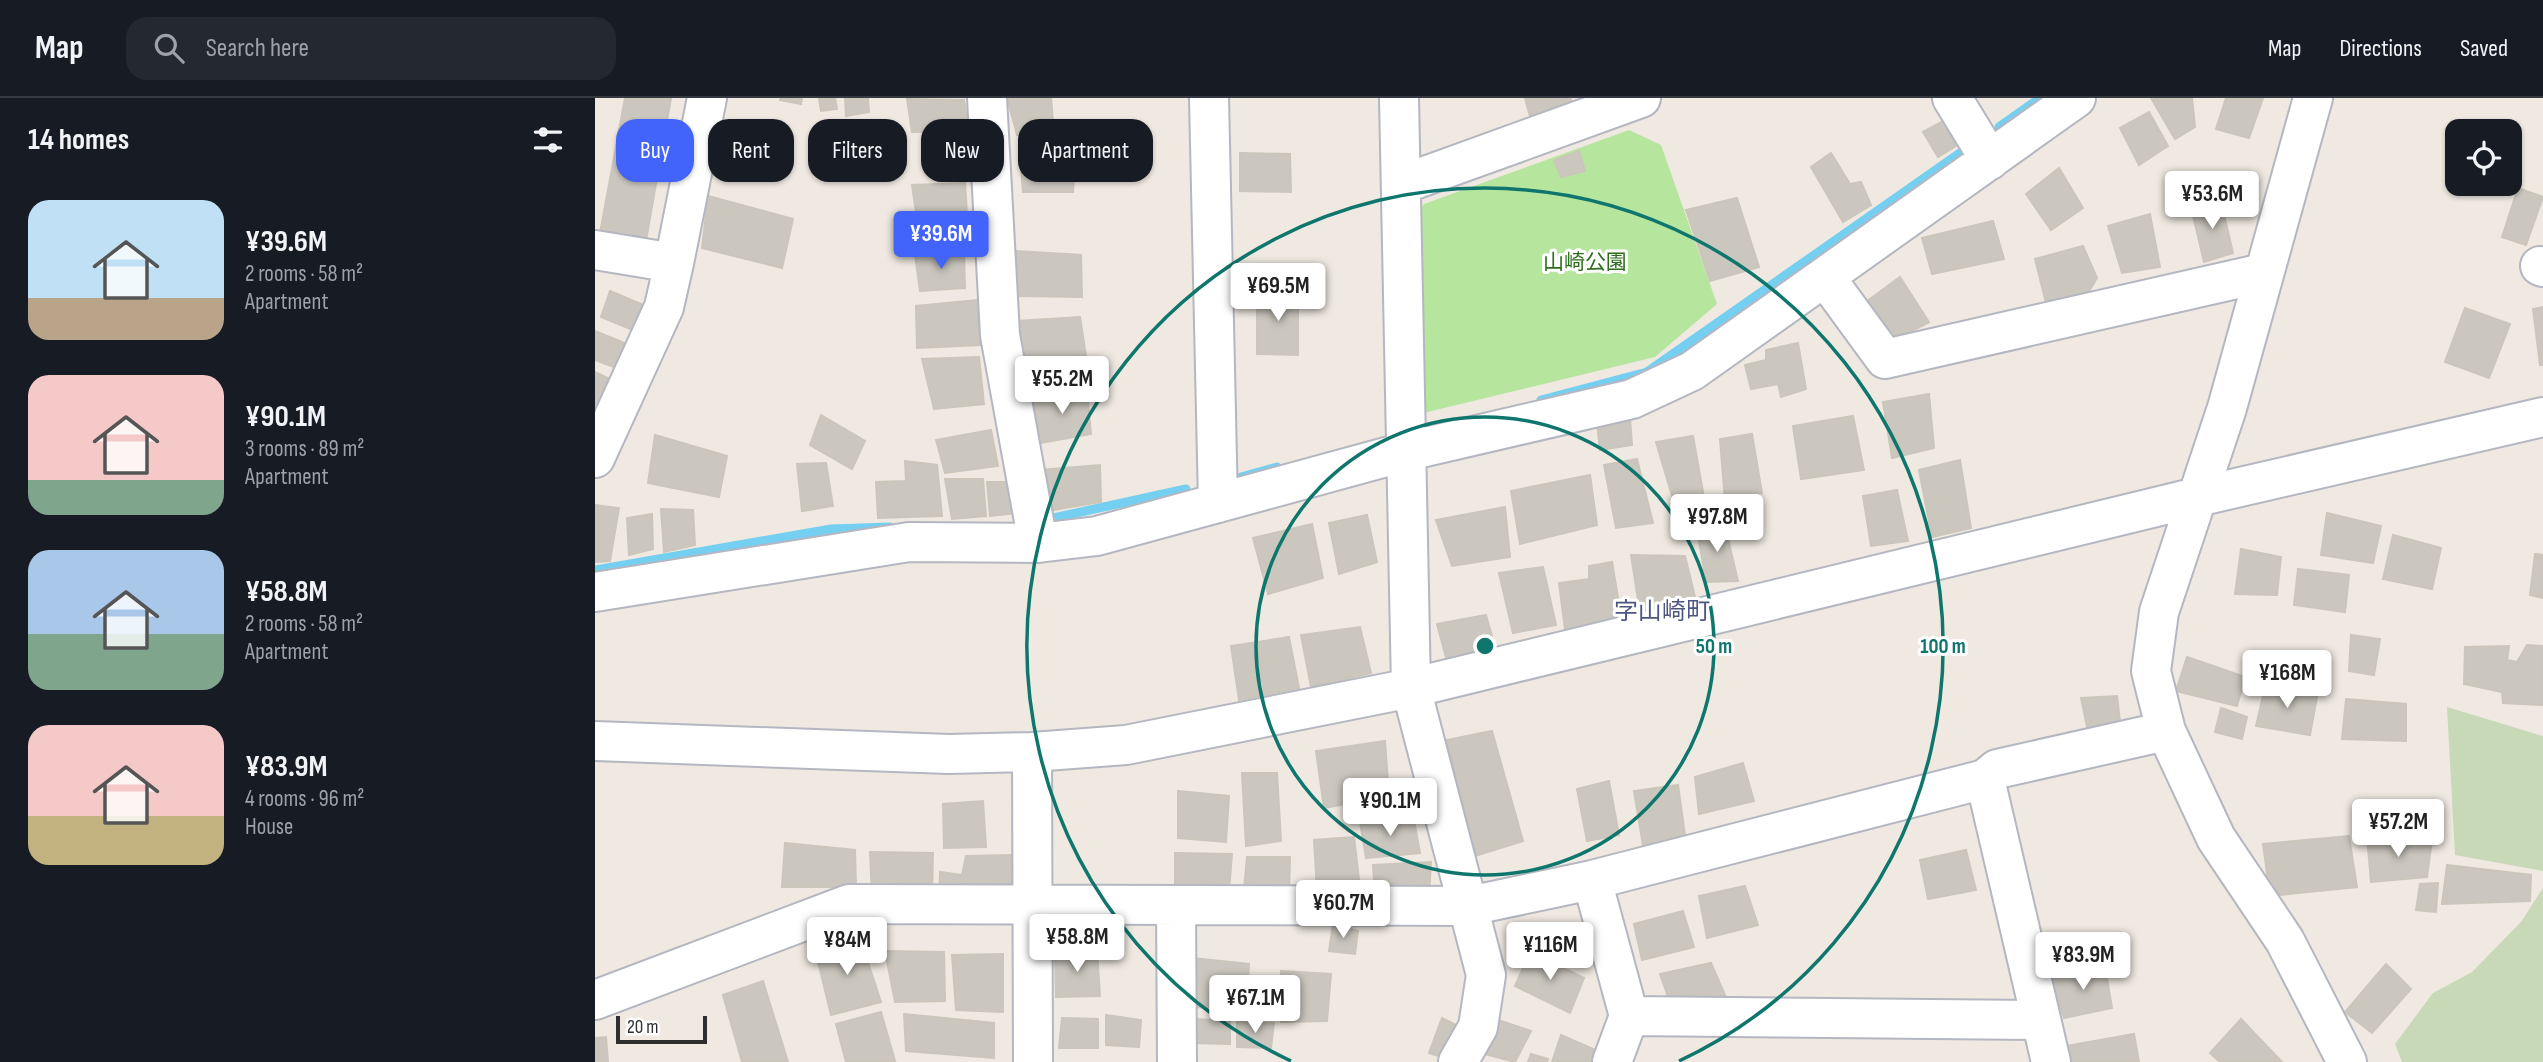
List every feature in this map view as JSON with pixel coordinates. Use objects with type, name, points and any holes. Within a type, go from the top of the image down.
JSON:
[{"type":"street","points":[[595,458],[664,307],[707,98]]},
{"type":"street","points":[[987,98],[1000,335],[1036,528]]},
{"type":"street","points":[[1209,98],[1218,503]]},
{"type":"street","points":[[1399,98],[1403,184],[1411,688],[1486,975],[1478,1027],[1458,1062]]},
{"type":"street","points":[[1403,184],[1641,98]]},
{"type":"street","points":[[1952,98],[1990,160]]},
{"type":"street","points":[[595,592],[909,542],[1036,528],[1097,536],[1408,451],[1632,400],[1692,371],[2076,98]]},
{"type":"street","points":[[2313,98],[2227,408],[2159,612],[2151,671],[2166,731],[2216,838],[2285,941],[2347,1062]]},
{"type":"street","points":[[595,250],[674,263]]},
{"type":"street","points":[[1825,277],[1885,359],[2263,273]]},
{"type":"street","points":[[595,741],[949,754],[1032,752],[1126,745],[1411,688],[2197,497],[2543,417]]},
{"type":"street","points":[[595,1000],[849,904],[1469,906],[1592,880],[1985,779],[1997,769],[2166,731]]},
{"type":"street","points":[[1032,752],[1033,1062]]},
{"type":"street","points":[[1985,779],[2051,1062]]},
{"type":"street","points":[[1592,880],[1629,1016],[1612,1062]]},
{"type":"street","points":[[1176,905],[1177,1062]]},
{"type":"street","points":[[1629,1016],[2041,1020]]},
{"type":"green space","name":"山崎公園","points":[[1629,130],[1661,145],[1717,304],[1655,357],[1415,415],[1414,218],[1424,204]]},
{"type":"green space","points":[[2447,707],[2543,736],[2543,871],[2455,855]]},
{"type":"green space","points":[[2543,888],[2543,1062],[2402,1062],[2395,1044],[2433,993],[2472,972],[2521,922]]},
{"type":"building","points":[[625,98],[671,98],[667,119],[621,119]]},
{"type":"building","points":[[802,98],[801,104],[780,100]]},
{"type":"building","points":[[819,98],[835,98],[837,109],[821,111]]},
{"type":"building","points":[[845,98],[868,98],[869,112],[846,116]]},
{"type":"building","points":[[1007,98],[1051,98],[1053,119],[1018,119],[1017,135]]},
{"type":"building","points":[[1525,98],[1570,98],[1574,107],[1531,120]]},
{"type":"building","points":[[2151,98],[2192,98],[2195,127],[2175,139]]},
{"type":"building","points":[[2226,98],[2263,98],[2249,138],[2216,129]]},
{"type":"building","points":[[907,99],[964,100],[967,119],[921,119],[921,132],[912,132]]},
{"type":"building","points":[[2149,112],[2168,146],[2139,165],[2120,128]]},
{"type":"building","points":[[1943,121],[1959,144],[1938,157],[1923,132]]},
{"type":"building","points":[[616,147],[616,182],[656,182],[644,252],[598,244]]},
{"type":"building","points":[[1579,151],[1585,171],[1561,177],[1554,160]]},
{"type":"building","points":[[1240,153],[1290,154],[1291,192],[1240,191]]},
{"type":"building","points":[[1831,153],[1850,184],[1861,182],[1871,205],[1843,222],[1811,167]]},
{"type":"building","points":[[2059,168],[2083,208],[2051,230],[2026,194]]},
{"type":"building","points":[[1022,182],[1074,182],[1073,192],[1023,192]]},
{"type":"building","points":[[965,183],[968,229],[919,234],[912,185]]},
{"type":"building","points":[[2522,189],[2543,197],[2526,245],[2502,237],[2515,196],[2522,196]]},
{"type":"building","points":[[708,196],[793,219],[782,268],[702,248]]},
{"type":"building","points":[[1737,198],[1759,267],[1710,281],[1686,210]]},
{"type":"building","points":[[2221,201],[2233,253],[2204,262],[2191,207]]},
{"type":"building","points":[[2150,214],[2160,267],[2122,273],[2108,226]]},
{"type":"building","points":[[1993,221],[2004,259],[1932,274],[1922,238]]},
{"type":"building","points":[[2083,246],[2097,278],[2084,300],[2047,307],[2035,259]]},
{"type":"building","points":[[1014,251],[1081,255],[1082,297],[1018,296]]},
{"type":"building","points":[[964,252],[965,288],[920,291],[915,255]]},
{"type":"building","points":[[1900,277],[1929,322],[1893,341],[1866,302]]},
{"type":"building","points":[[1298,290],[1298,355],[1257,354],[1257,294]]},
{"type":"building","points":[[610,291],[648,307],[635,331],[601,317]]},
{"type":"building","points":[[977,300],[981,345],[917,348],[916,306]]},
{"type":"building","points":[[2543,307],[2543,365],[2540,365],[2533,309]]},
{"type":"building","points":[[2465,308],[2510,324],[2489,378],[2445,362]]},
{"type":"building","points":[[1080,317],[1086,356],[1018,360],[1014,321]]},
{"type":"building","points":[[595,331],[627,344],[619,369],[595,360]]},
{"type":"building","points":[[1798,343],[1806,389],[1781,397],[1778,384],[1751,389],[1745,365],[1766,360],[1766,350]]},
{"type":"building","points":[[979,357],[984,404],[934,409],[922,359]]},
{"type":"building","points":[[595,372],[614,381],[603,409],[595,405]]},
{"type":"building","points":[[1087,391],[1091,434],[1040,443],[1031,395]]},
{"type":"building","points":[[1929,394],[1934,448],[1892,458],[1883,402]]},
{"type":"building","points":[[821,415],[865,441],[852,469],[810,445]]},
{"type":"building","points":[[1853,416],[1864,470],[1801,479],[1793,426]]},
{"type":"building","points":[[1630,418],[1632,445],[1600,450],[1597,423]]},
{"type":"building","points":[[991,430],[998,466],[945,473],[936,440]]},
{"type":"building","points":[[1752,434],[1762,493],[1725,501],[1720,439]]},
{"type":"building","points":[[655,435],[727,456],[719,497],[648,483]]},
{"type":"building","points":[[1693,436],[1705,503],[1676,509],[1656,442]]},
{"type":"building","points":[[1637,459],[1653,523],[1616,528],[1604,465]]},
{"type":"building","points":[[1960,460],[1971,528],[1932,537],[1919,470]]},
{"type":"building","points":[[905,461],[937,465],[942,516],[878,518],[876,482],[906,481]]},
{"type":"building","points":[[826,463],[833,506],[802,511],[797,464]]},
{"type":"building","points":[[1100,465],[1101,502],[1047,511],[1040,470]]},
{"type":"building","points":[[1590,475],[1597,525],[1520,544],[1511,491]]},
{"type":"building","points":[[945,479],[983,479],[986,516],[952,519]]},
{"type":"building","points":[[987,482],[1013,482],[1017,513],[990,516]]},
{"type":"building","points":[[1897,490],[1908,541],[1871,546],[1863,496]]},
{"type":"building","points":[[595,505],[619,508],[610,561],[595,562]]},
{"type":"building","points":[[1505,507],[1510,557],[1452,566],[1436,520]]},
{"type":"building","points":[[661,509],[693,510],[695,545],[664,552]]},
{"type":"building","points":[[2327,513],[2381,526],[2373,563],[2321,555]]},
{"type":"building","points":[[652,514],[653,549],[629,555],[627,518]]},
{"type":"building","points":[[1367,515],[1377,562],[1339,574],[1329,523]]},
{"type":"building","points":[[1724,522],[1738,581],[1706,582],[1697,529]]},
{"type":"building","points":[[1312,524],[1323,578],[1268,594],[1253,538]]},
{"type":"building","points":[[2393,535],[2441,548],[2432,589],[2383,579]]},
{"type":"building","points":[[2241,549],[2281,557],[2277,595],[2235,594]]},
{"type":"building","points":[[2535,554],[2543,555],[2543,598],[2530,595]]},
{"type":"building","points":[[1631,555],[1685,556],[1697,605],[1641,619]]},
{"type":"building","points":[[1612,562],[1622,621],[1565,629],[1559,583],[1589,579],[1589,566]]},
{"type":"building","points":[[1543,567],[1556,625],[1513,633],[1499,573]]},
{"type":"building","points":[[2298,569],[2349,575],[2345,612],[2294,605]]},
{"type":"building","points":[[1486,615],[1497,654],[1448,665],[1437,624]]},
{"type":"building","points":[[1360,627],[1371,673],[1311,687],[1301,635]]},
{"type":"building","points":[[2351,635],[2380,639],[2374,675],[2349,671]]},
{"type":"building","points":[[1289,637],[1299,688],[1239,700],[1231,646]]},
{"type":"building","points":[[2527,645],[2543,646],[2543,705],[2503,703],[2502,692],[2464,684],[2465,647],[2509,646],[2507,660],[2517,662]]},
{"type":"building","points":[[2187,657],[2245,677],[2237,706],[2176,691]]},
{"type":"building","points":[[2266,683],[2317,697],[2310,735],[2256,726]]},
{"type":"building","points":[[2117,696],[2121,730],[2089,736],[2081,698]]},
{"type":"building","points":[[2346,699],[2406,704],[2406,741],[2342,739]]},
{"type":"building","points":[[2221,708],[2247,717],[2242,739],[2215,732]]},
{"type":"building","points":[[1492,731],[1523,841],[1475,856],[1447,740]]},
{"type":"building","points":[[1385,741],[1389,796],[1324,808],[1316,751]]},
{"type":"building","points":[[1743,763],[1754,801],[1699,814],[1695,777]]},
{"type":"building","points":[[1242,773],[1277,773],[1281,841],[1246,846]]},
{"type":"building","points":[[1609,781],[1619,835],[1587,841],[1577,789]]},
{"type":"building","points":[[1678,785],[1686,842],[1643,846],[1634,791]]},
{"type":"building","points":[[1178,791],[1229,796],[1226,842],[1178,838]]},
{"type":"building","points":[[983,801],[986,847],[944,848],[943,804]]},
{"type":"building","points":[[1414,820],[1420,853],[1366,858],[1360,822]]},
{"type":"building","points":[[2349,836],[2357,887],[2270,896],[2263,844]]},
{"type":"building","points":[[1354,837],[1360,887],[1317,891],[1314,840]]},
{"type":"building","points":[[2367,837],[2432,840],[2427,877],[2371,882]]},
{"type":"building","points":[[785,843],[855,850],[856,887],[782,887]]},
{"type":"building","points":[[1966,850],[1976,890],[1928,899],[1920,860]]},
{"type":"building","points":[[870,852],[933,853],[932,897],[872,896]]},
{"type":"building","points":[[1175,853],[1232,854],[1229,892],[1175,892]]},
{"type":"building","points":[[1011,855],[1012,896],[939,898],[940,872],[962,875],[966,856]]},
{"type":"building","points":[[1247,857],[1290,857],[1289,895],[1244,889]]},
{"type":"building","points":[[1431,862],[1429,895],[1375,897],[1373,865]]},
{"type":"building","points":[[2447,865],[2531,875],[2530,901],[2442,904]]},
{"type":"building","points":[[2438,883],[2436,912],[2416,910],[2420,884]]},
{"type":"building","points":[[1745,886],[1758,925],[1707,938],[1699,896]]},
{"type":"building","points":[[1683,911],[1694,947],[1642,960],[1634,924]]},
{"type":"building","points":[[1333,924],[1358,931],[1355,954],[1329,951]]},
{"type":"building","points":[[2063,937],[2067,960],[2042,964],[2038,944]]},
{"type":"building","points":[[861,941],[881,1002],[831,1015],[815,949]]},
{"type":"building","points":[[1055,950],[1097,951],[1100,996],[1056,997]]},
{"type":"building","points":[[885,951],[944,952],[945,1001],[895,1002]]},
{"type":"building","points":[[1530,952],[1584,978],[1570,1013],[1515,986]]},
{"type":"building","points":[[1003,954],[1003,1012],[956,1010],[952,955]]},
{"type":"building","points":[[1192,958],[1249,964],[1246,1009],[1192,1007]]},
{"type":"building","points":[[1711,963],[1725,995],[1671,1005],[1660,974]]},
{"type":"building","points":[[2386,964],[2411,989],[2372,1033],[2345,1012]]},
{"type":"building","points":[[2105,967],[2112,1008],[2064,1018],[2051,978]]},
{"type":"building","points":[[1281,971],[1331,974],[1327,1021],[1281,1022]]},
{"type":"building","points":[[763,981],[788,1062],[742,1062],[723,995]]},
{"type":"building","points":[[881,1012],[895,1061],[846,1062],[836,1024]]},
{"type":"building","points":[[904,1014],[994,1023],[994,1058],[906,1051]]},
{"type":"building","points":[[1106,1015],[1141,1020],[1139,1047],[1106,1045]]},
{"type":"building","points":[[1062,1018],[1098,1019],[1098,1048],[1059,1048]]},
{"type":"building","points":[[1442,1018],[1458,1026],[1445,1058],[1429,1053]]},
{"type":"building","points":[[1194,1019],[1230,1021],[1230,1044],[1191,1043]]},
{"type":"building","points":[[2241,1019],[2282,1062],[2220,1062],[2210,1053]]},
{"type":"building","points":[[1498,1020],[1531,1031],[1515,1062],[1485,1054]]},
{"type":"building","points":[[1237,1022],[1274,1023],[1271,1048],[1237,1047]]},
{"type":"building","points":[[2134,1034],[2139,1062],[2069,1062],[2066,1046]]},
{"type":"building","points":[[1561,1035],[1600,1052],[1596,1062],[1552,1062]]},
{"type":"building","points":[[606,1037],[608,1062],[595,1062],[595,1038]]},
{"type":"building","points":[[1531,1054],[1548,1059],[1547,1062],[1528,1062]]},
{"type":"waterway","points":[[1999,127],[2040,98]]},
{"type":"waterway","points":[[1541,400],[1647,372],[1960,153]]},
{"type":"waterway","points":[[1241,477],[1277,467]]},
{"type":"waterway","points":[[1044,520],[1186,489]]},
{"type":"waterway","points":[[595,570],[831,529],[890,527]]},
{"type":"district","name":"字山崎町","points":[[1662,611]]}]
